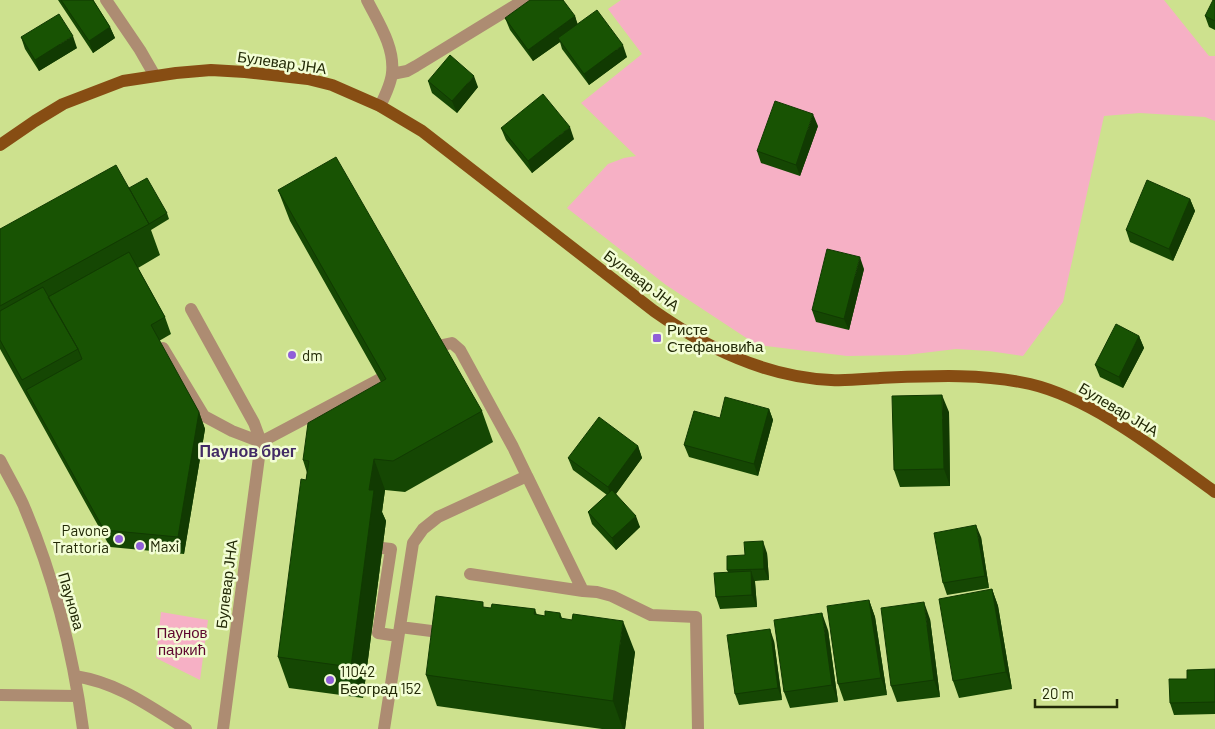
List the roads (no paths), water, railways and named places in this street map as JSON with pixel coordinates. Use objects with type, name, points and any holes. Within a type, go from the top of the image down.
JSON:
[{"type":"main road","name":"Булевар ЈНА","points":[[0,145],[64,104],[123,81],[211,70],[308,79],[332,85],[380,106],[422,131],[654,311],[681,330],[744,362],[796,376],[832,380],[941,375],[986,378],[1030,384],[1074,400],[1099,413],[1160,452],[1215,492]]},
{"type":"street","points":[[106,0],[155,76]]},
{"type":"street","points":[[367,0],[392,53],[392,74],[380,106]]},
{"type":"street","points":[[392,74],[406,71],[416,66],[524,0]]},
{"type":"street","name":"Булевар ЈНА","points":[[191,309],[254,423],[261,442],[223,729]]},
{"type":"street","points":[[438,346],[452,342],[460,350],[513,446],[583,591]]},
{"type":"street","points":[[163,348],[204,416],[232,431],[261,442],[380,379]]},
{"type":"street","name":"Паунова","points":[[0,460],[22,504],[36,539],[63,622],[75,676],[83,729]]},
{"type":"street","points":[[384,729],[413,542],[418,534],[438,517],[527,476]]},
{"type":"street","points":[[382,548],[391,550],[378,633],[399,631],[447,633]]},
{"type":"street","points":[[470,574],[596,592],[612,596],[651,614],[696,612],[698,729]]},
{"type":"street","points":[[75,676],[95,679],[118,688],[186,729]]},
{"type":"street","points":[[0,695],[78,696]]},
{"type":"place","name":"Ристе Стефановића","points":[[657,338]]},
{"type":"place","name":"dm","points":[[292,355]]},
{"type":"place","name":"Pavone Trattoria","points":[[119,539]]},
{"type":"place","name":"Maxi","points":[[140,546]]},
{"type":"place","name":"11042 Београд 152","points":[[330,680]]},
{"type":"district","name":"Паунов брег","points":[[248,450]]},
{"type":"park label","name":"Паунов паркић","points":[[182,640]]}]
